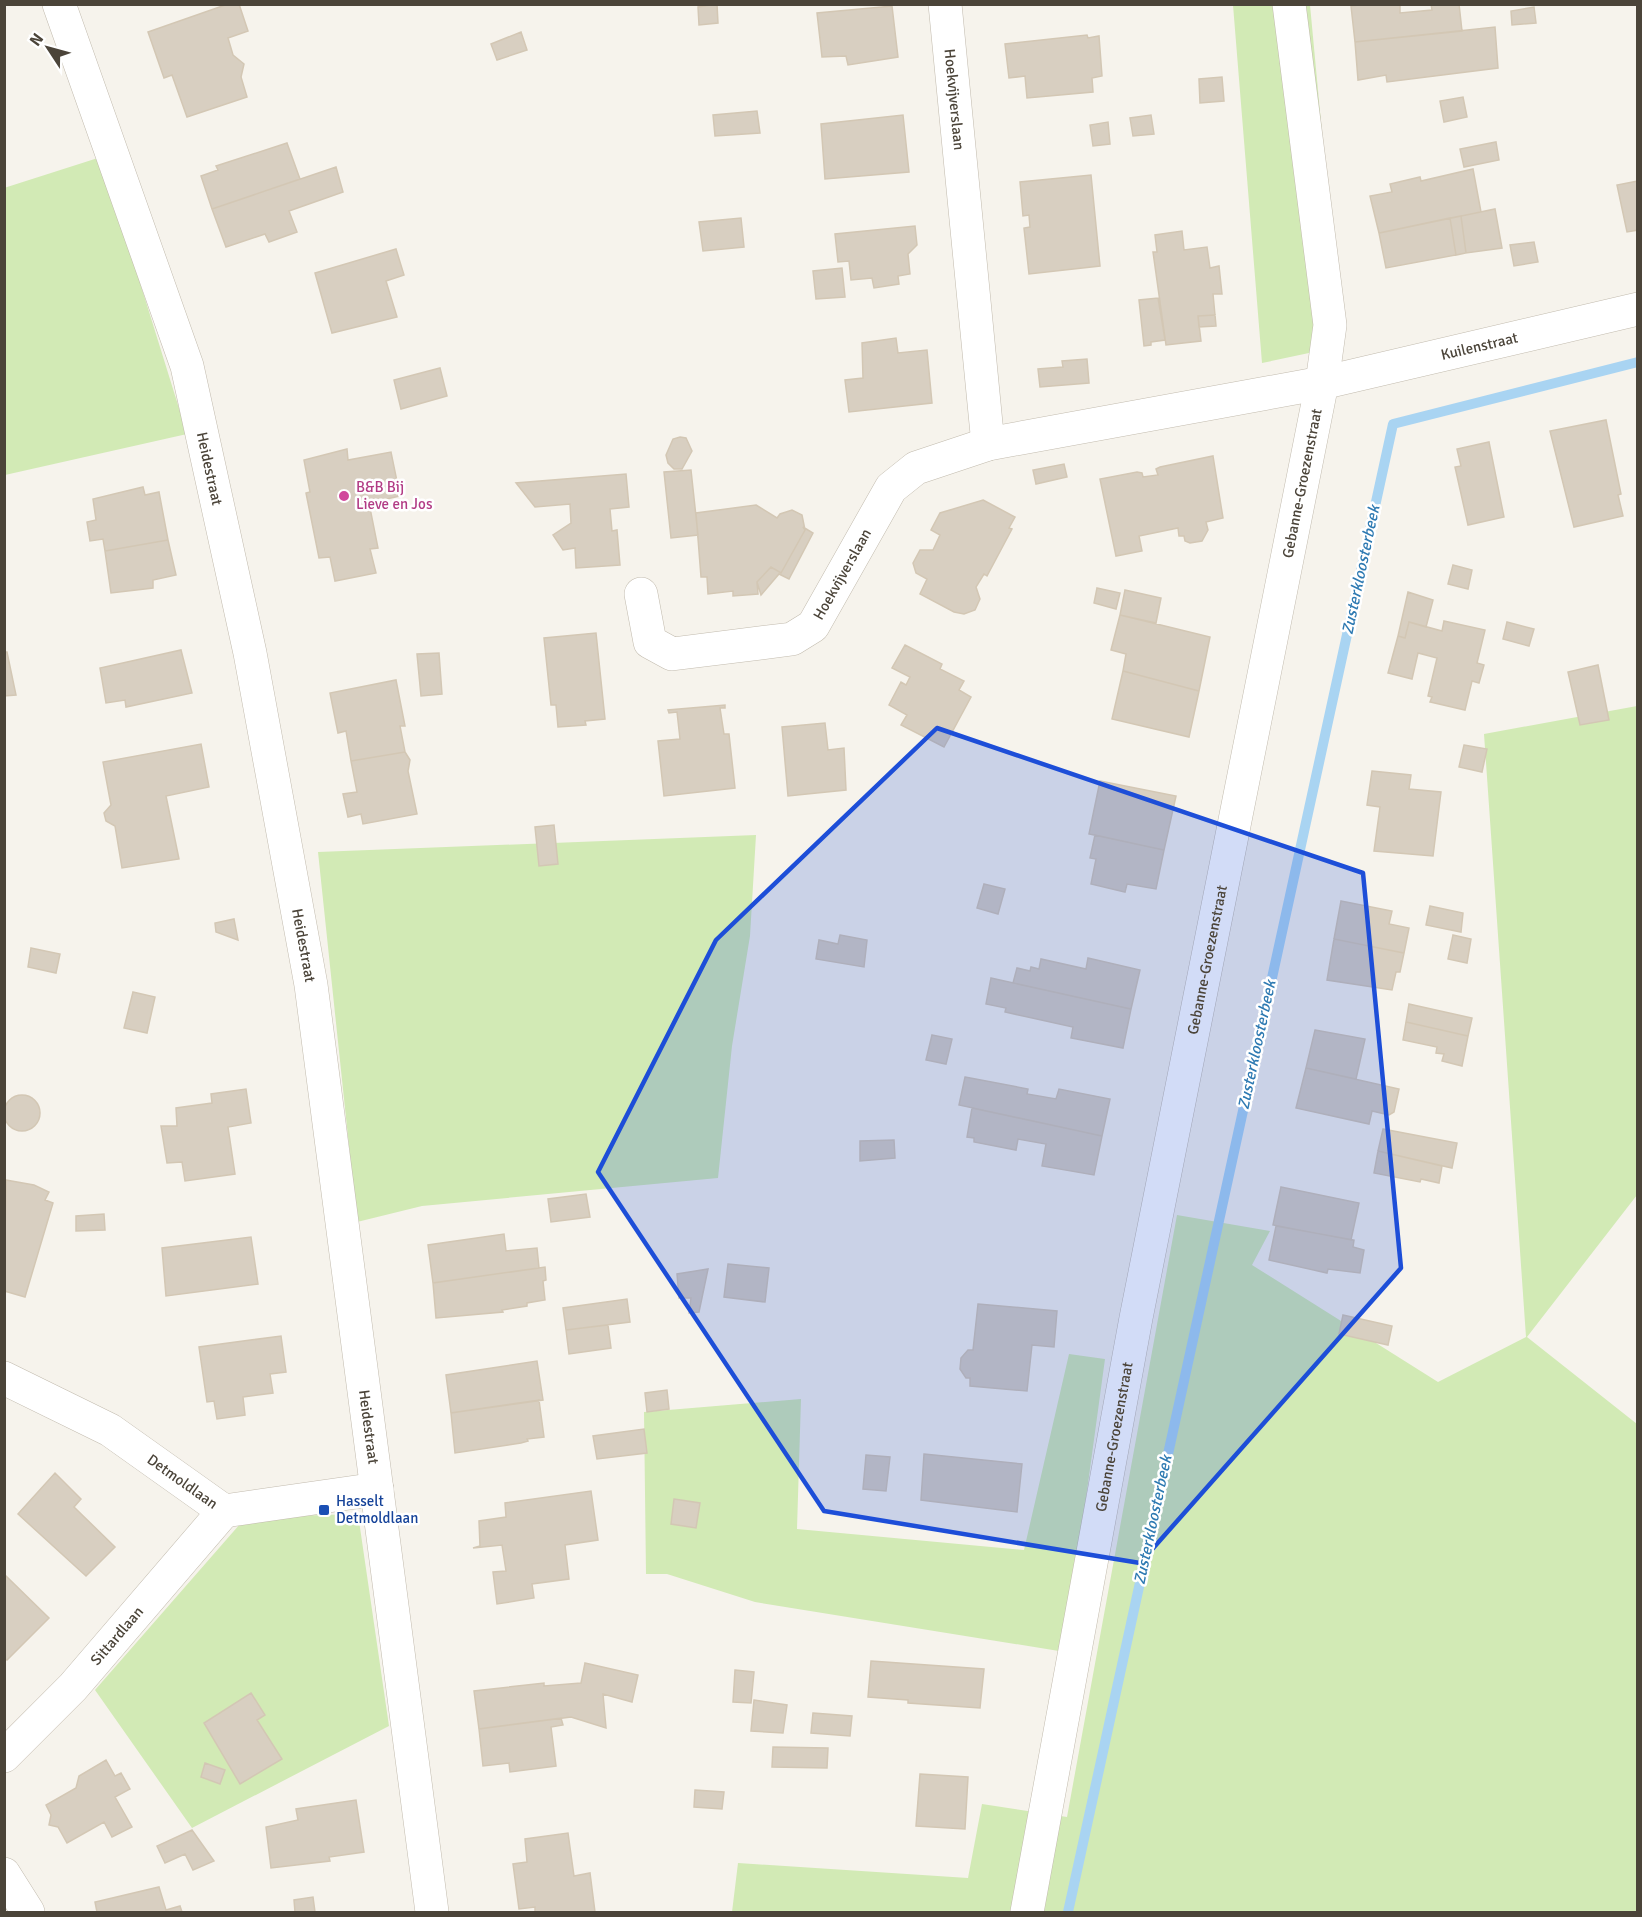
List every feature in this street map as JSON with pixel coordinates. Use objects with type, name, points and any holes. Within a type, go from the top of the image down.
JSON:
[{"type":"street","name":"Heidestraat","points":[[59,4],[187,366],[250,653],[311,985],[432,1912]]},
{"type":"street","name":"Hoekvijverslaan","points":[[945,4],[988,444]]},
{"type":"street","name":"Gebanne-Groezenstraat","points":[[1027,1912],[1136,1318],[1322,383],[1330,325],[1289,4]]},
{"type":"street","name":"Kuilenstraat","points":[[1322,383],[1638,309]]},
{"type":"street","name":"Hoekvijverslaan","points":[[641,594],[650,642],[672,654],[792,639],[813,626],[891,488],[916,468],[988,444],[1322,383]]},
{"type":"street","name":"Detmoldlaan","points":[[4,1378],[110,1430],[224,1511],[377,1489]]},
{"type":"street","name":"Sittardlaan","points":[[4,1755],[73,1687],[224,1511]]},
{"type":"street","points":[[4,1874],[28,1912]]},
{"type":"highlighted area","points":[[937,728],[1363,873],[1401,1268],[1140,1563],[824,1511],[598,1172],[716,940]]},
{"type":"green space","points":[[1233,5],[1310,5],[1342,346],[1262,363]]},
{"type":"green space","points":[[101,157],[187,434],[5,475],[4,188]]},
{"type":"green space","points":[[1637,706],[1637,1195],[1527,1337],[1637,1424],[1637,1912],[732,1912],[738,1863],[968,1878],[982,1804],[1067,1817],[1177,1215],[1270,1231],[1252,1265],[1438,1382],[1526,1337],[1484,734]]},
{"type":"green space","points":[[756,835],[750,936],[732,1046],[718,1178],[422,1206],[357,1222],[318,852]]},
{"type":"green space","points":[[1069,1354],[1105,1359],[1065,1652],[755,1602],[667,1574],[646,1574],[644,1412],[801,1399],[797,1529],[1024,1550]]},
{"type":"green space","points":[[358,1514],[389,1726],[192,1828],[95,1690],[240,1524],[288,1516]]},
{"type":"building","points":[[228,4],[239,4],[248,31],[228,38],[233,55],[244,64],[241,77],[247,97],[187,117],[172,75],[164,78],[148,32]]},
{"type":"building","points":[[717,4],[718,23],[699,25],[698,7]]},
{"type":"building","points":[[1400,4],[1400,13],[1432,10],[1431,4],[1459,4],[1462,31],[1355,42],[1351,6]]},
{"type":"building","points":[[892,6],[898,57],[848,65],[846,56],[822,57],[817,13]]},
{"type":"building","points":[[1534,7],[1536,23],[1512,25],[1511,11]]},
{"type":"building","points":[[1495,27],[1498,68],[1387,82],[1386,75],[1358,80],[1355,42]]},
{"type":"building","points":[[521,32],[527,50],[497,60],[491,44]]},
{"type":"building","points":[[1087,35],[1088,38],[1099,36],[1102,76],[1092,78],[1093,92],[1027,98],[1025,76],[1009,78],[1005,44]]},
{"type":"building","points":[[1222,77],[1224,101],[1200,103],[1199,79]]},
{"type":"building","points":[[1463,97],[1467,117],[1444,122],[1440,101]]},
{"type":"building","points":[[757,111],[760,133],[715,136],[713,115]]},
{"type":"building","points":[[903,115],[909,172],[825,179],[821,124]]},
{"type":"building","points":[[1151,115],[1154,134],[1133,136],[1130,118]]},
{"type":"building","points":[[1108,122],[1110,144],[1093,146],[1090,125]]},
{"type":"building","points":[[1496,142],[1499,160],[1464,167],[1460,149]]},
{"type":"building","points":[[287,143],[300,179],[212,209],[201,176],[218,170],[216,166]]},
{"type":"building","points":[[336,167],[343,192],[289,211],[297,232],[269,242],[265,234],[226,247],[212,209]]},
{"type":"building","points":[[1473,169],[1481,212],[1379,233],[1370,196],[1392,192],[1390,184],[1420,177],[1421,181]]},
{"type":"building","points":[[1091,175],[1100,266],[1029,274],[1024,228],[1030,227],[1029,215],[1023,216],[1020,182]]},
{"type":"building","points":[[1638,181],[1638,230],[1627,232],[1617,185]]},
{"type":"building","points":[[1495,209],[1502,248],[1466,253],[1461,216]]},
{"type":"building","points":[[1461,216],[1466,253],[1456,255],[1450,218]]},
{"type":"building","points":[[741,218],[744,247],[703,251],[699,222]]},
{"type":"building","points":[[1450,218],[1456,255],[1386,268],[1379,233]]},
{"type":"building","points":[[915,226],[917,245],[908,254],[910,274],[898,276],[899,284],[874,288],[872,278],[851,280],[849,261],[838,262],[835,234]]},
{"type":"building","points":[[1182,231],[1184,250],[1207,247],[1210,268],[1219,266],[1222,294],[1213,294],[1215,315],[1198,316],[1201,341],[1166,345],[1153,252],[1157,252],[1155,235]]},
{"type":"building","points":[[1534,242],[1538,262],[1514,266],[1510,245]]},
{"type":"building","points":[[396,249],[404,275],[386,281],[397,317],[332,333],[315,273]]},
{"type":"building","points":[[842,268],[845,297],[816,299],[813,271]]},
{"type":"building","points":[[1158,298],[1165,340],[1151,342],[1151,345],[1144,346],[1139,300]]},
{"type":"building","points":[[1215,315],[1216,326],[1199,327],[1198,316]]},
{"type":"building","points":[[896,338],[898,353],[927,350],[932,403],[849,412],[845,380],[863,378],[862,343]]},
{"type":"building","points":[[1087,359],[1089,383],[1040,387],[1038,369],[1063,367],[1062,361]]},
{"type":"building","points":[[440,368],[447,396],[401,409],[394,380]]},
{"type":"building","points":[[1606,420],[1621,494],[1618,495],[1623,516],[1574,527],[1550,431]]},
{"type":"building","points":[[686,438],[692,451],[682,469],[674,469],[668,463],[666,455],[673,439]]},
{"type":"building","points":[[1489,442],[1504,517],[1468,525],[1455,467],[1461,466],[1457,449]]},
{"type":"building","points":[[347,449],[348,460],[391,452],[400,496],[369,503],[378,548],[370,549],[376,573],[335,581],[330,557],[319,558],[306,493],[310,492],[304,460]]},
{"type":"building","points":[[1213,456],[1223,518],[1206,522],[1208,530],[1202,541],[1190,543],[1185,541],[1184,536],[1179,536],[1178,528],[1139,536],[1142,551],[1116,556],[1100,479],[1137,472],[1142,473],[1143,477],[1158,475],[1156,469],[1160,467]]},
{"type":"building","points":[[1064,464],[1067,477],[1036,484],[1033,470]]},
{"type":"building","points":[[691,470],[698,535],[671,538],[664,472]]},
{"type":"building","points":[[626,474],[629,507],[610,509],[612,531],[617,530],[620,565],[576,568],[575,548],[563,550],[553,535],[571,523],[570,504],[535,507],[516,483]]},
{"type":"building","points":[[143,487],[145,495],[159,492],[168,540],[105,551],[103,539],[90,541],[87,522],[96,520],[93,499]]},
{"type":"building","points":[[983,500],[1015,517],[1009,528],[1012,529],[987,576],[984,574],[976,587],[980,599],[975,610],[964,614],[954,612],[920,594],[927,579],[916,573],[913,563],[920,550],[933,550],[940,535],[931,530],[940,513]]},
{"type":"building","points":[[756,505],[777,518],[780,514],[792,510],[802,515],[805,530],[781,573],[771,567],[757,582],[758,594],[733,596],[733,591],[708,594],[707,577],[701,577],[696,513]]},
{"type":"building","points":[[803,527],[813,533],[789,579],[779,574],[761,595],[757,582],[771,567],[781,573],[805,530]]},
{"type":"building","points":[[168,540],[176,575],[153,580],[153,588],[111,593],[105,551]]},
{"type":"building","points":[[1453,565],[1472,570],[1468,589],[1448,584]]},
{"type":"building","points":[[1097,588],[1120,593],[1116,609],[1094,603]]},
{"type":"building","points":[[1125,590],[1161,598],[1156,623],[1120,615]]},
{"type":"building","points":[[1408,592],[1433,600],[1426,627],[1409,622],[1405,638],[1398,636]]},
{"type":"building","points":[[1120,615],[1210,637],[1199,691],[1123,671],[1126,654],[1111,650]]},
{"type":"building","points":[[1444,621],[1485,630],[1477,663],[1484,665],[1479,683],[1472,681],[1465,710],[1430,702],[1432,697],[1428,696],[1437,658],[1418,653],[1412,679],[1388,673],[1398,636],[1405,638],[1409,622],[1442,631]]},
{"type":"building","points":[[1507,622],[1534,629],[1529,646],[1503,639]]},
{"type":"building","points":[[596,633],[605,719],[585,721],[586,725],[558,727],[556,705],[551,705],[544,638]]},
{"type":"building","points":[[905,645],[942,664],[940,669],[964,681],[959,690],[971,697],[944,747],[901,725],[907,715],[889,705],[901,682],[906,685],[910,677],[892,668]]},
{"type":"building","points":[[181,650],[192,693],[126,707],[125,700],[106,703],[100,668]]},
{"type":"building","points":[[4,652],[7,652],[16,695],[4,696]]},
{"type":"building","points":[[439,653],[442,694],[421,696],[417,654]]},
{"type":"building","points":[[1598,665],[1609,720],[1580,725],[1568,672]]},
{"type":"building","points":[[1123,671],[1199,691],[1189,737],[1112,719]]},
{"type":"building","points":[[396,680],[405,726],[400,726],[405,752],[351,761],[346,731],[338,733],[330,693]]},
{"type":"building","points":[[725,705],[725,708],[720,708],[724,734],[729,734],[735,788],[664,796],[658,741],[680,739],[677,712],[669,713],[668,710]]},
{"type":"building","points":[[825,723],[828,750],[844,748],[846,790],[788,796],[782,727]]},
{"type":"building","points":[[201,744],[209,787],[166,796],[179,859],[122,868],[115,826],[106,821],[104,813],[111,805],[103,762]]},
{"type":"building","points":[[1464,745],[1487,749],[1482,772],[1459,767]]},
{"type":"building","points":[[405,752],[410,760],[408,771],[417,814],[363,824],[361,814],[348,817],[343,794],[357,792],[351,761]]},
{"type":"building","points":[[1372,771],[1411,775],[1409,789],[1441,792],[1433,856],[1374,851],[1380,807],[1367,805]]},
{"type":"building","points":[[1100,781],[1176,796],[1164,850],[1089,834]]},
{"type":"building","points":[[554,825],[558,864],[539,866],[535,827]]},
{"type":"building","points":[[1095,835],[1164,850],[1156,889],[1127,884],[1125,892],[1091,884],[1096,859],[1090,858]]},
{"type":"building","points":[[984,884],[1005,889],[998,914],[977,908]]},
{"type":"building","points":[[1341,901],[1392,911],[1389,924],[1409,928],[1404,953],[1334,939]]},
{"type":"building","points":[[1430,906],[1463,913],[1461,932],[1426,925]]},
{"type":"building","points":[[234,919],[238,940],[216,932],[215,923]]},
{"type":"building","points":[[840,935],[867,940],[864,967],[816,959],[819,940],[838,944]]},
{"type":"building","points":[[1453,935],[1471,939],[1467,963],[1448,959]]},
{"type":"building","points":[[1334,939],[1404,953],[1400,972],[1396,972],[1392,990],[1327,980]]},
{"type":"building","points":[[31,948],[60,954],[56,973],[28,967]]},
{"type":"building","points":[[1088,958],[1140,970],[1131,1009],[1013,983],[1017,968],[1030,971],[1031,967],[1039,969],[1041,959],[1086,969]]},
{"type":"building","points":[[991,978],[1131,1009],[1123,1048],[1071,1038],[1073,1027],[1005,1012],[1006,1008],[986,1004]]},
{"type":"building","points":[[133,992],[155,997],[147,1033],[124,1028]]},
{"type":"building","points":[[1409,1004],[1472,1018],[1468,1036],[1406,1022]]},
{"type":"building","points":[[1406,1022],[1468,1036],[1462,1066],[1442,1061],[1444,1054],[1436,1053],[1437,1047],[1403,1040]]},
{"type":"building","points":[[1315,1030],[1365,1039],[1356,1079],[1306,1068]]},
{"type":"building","points":[[932,1035],[952,1039],[946,1064],[926,1060]]},
{"type":"building","points":[[1306,1068],[1399,1089],[1394,1112],[1389,1115],[1372,1111],[1369,1124],[1296,1108]]},
{"type":"building","points":[[965,1077],[1028,1089],[1027,1094],[1056,1099],[1059,1089],[1110,1099],[1102,1136],[959,1105]]},
{"type":"building","points":[[246,1089],[251,1123],[228,1127],[235,1174],[185,1181],[182,1162],[167,1163],[161,1126],[177,1126],[176,1108],[212,1103],[211,1094]]},
{"type":"building","points":[[22,1095],[35,1100],[40,1113],[35,1126],[22,1131],[9,1126],[4,1113],[9,1100]]},
{"type":"building","points":[[972,1108],[1102,1136],[1094,1175],[1042,1166],[1046,1144],[1018,1139],[1016,1150],[974,1142],[974,1138],[967,1137]]},
{"type":"building","points":[[1383,1129],[1457,1143],[1452,1168],[1378,1151]]},
{"type":"building","points":[[894,1140],[895,1158],[860,1161],[860,1141]]},
{"type":"building","points":[[1378,1151],[1442,1166],[1439,1183],[1421,1179],[1420,1182],[1374,1173]]},
{"type":"building","points":[[6,1180],[34,1185],[49,1192],[45,1200],[53,1203],[25,1297],[4,1291]]},
{"type":"building","points":[[1281,1187],[1359,1203],[1351,1240],[1273,1225]]},
{"type":"building","points":[[586,1194],[590,1217],[551,1222],[548,1199]]},
{"type":"building","points":[[104,1214],[105,1230],[76,1231],[76,1216]]},
{"type":"building","points":[[1276,1226],[1354,1240],[1353,1247],[1364,1250],[1360,1273],[1328,1269],[1327,1273],[1269,1260]]},
{"type":"building","points":[[504,1234],[506,1251],[537,1248],[539,1268],[433,1283],[428,1245]]},
{"type":"building","points":[[251,1237],[258,1284],[166,1296],[162,1248]]},
{"type":"building","points":[[728,1264],[769,1268],[765,1302],[724,1297]]},
{"type":"building","points":[[545,1267],[546,1280],[543,1281],[545,1300],[502,1310],[503,1312],[436,1318],[433,1283]]},
{"type":"building","points":[[708,1269],[699,1312],[689,1313],[691,1298],[679,1298],[677,1274]]},
{"type":"building","points":[[627,1299],[630,1322],[566,1330],[563,1308]]},
{"type":"building","points":[[978,1304],[1057,1311],[1054,1347],[1032,1345],[1027,1391],[970,1386],[970,1378],[966,1378],[960,1369],[961,1358],[968,1350],[973,1350]]},
{"type":"building","points":[[1343,1315],[1392,1326],[1388,1345],[1339,1334]]},
{"type":"building","points":[[608,1325],[611,1348],[569,1354],[566,1330]]},
{"type":"building","points":[[281,1336],[286,1372],[270,1374],[273,1393],[243,1397],[245,1415],[217,1419],[214,1401],[207,1402],[199,1347]]},
{"type":"building","points":[[537,1361],[543,1400],[451,1413],[446,1375]]},
{"type":"building","points":[[667,1390],[669,1409],[647,1412],[645,1393]]},
{"type":"building","points":[[539,1400],[544,1437],[527,1439],[528,1441],[521,1443],[455,1453],[451,1413]]},
{"type":"building","points":[[644,1429],[647,1453],[597,1459],[593,1436]]},
{"type":"building","points":[[924,1454],[1022,1464],[1017,1512],[921,1500]]},
{"type":"building","points":[[866,1455],[890,1457],[886,1491],[863,1489]]},
{"type":"building","points":[[55,1473],[81,1499],[74,1507],[115,1547],[86,1576],[18,1514]]},
{"type":"building","points":[[591,1491],[598,1540],[565,1545],[569,1579],[532,1584],[534,1598],[497,1604],[493,1572],[506,1571],[502,1545],[473,1548],[480,1546],[479,1521],[506,1517],[505,1503]]},
{"type":"building","points":[[674,1499],[700,1503],[696,1528],[671,1524]]},
{"type":"building","points":[[4,1574],[49,1618],[7,1660],[4,1658]]},
{"type":"building","points":[[871,1661],[984,1669],[980,1708],[908,1703],[908,1700],[868,1697]]},
{"type":"building","points":[[585,1663],[638,1675],[632,1702],[603,1694],[606,1728],[571,1717],[479,1729],[474,1691],[544,1683],[544,1686],[581,1683]]},
{"type":"building","points":[[735,1670],[754,1672],[751,1703],[733,1702]]},
{"type":"building","points":[[251,1693],[265,1715],[257,1720],[282,1759],[240,1784],[204,1723]]},
{"type":"building","points":[[754,1700],[787,1705],[783,1733],[751,1731]]},
{"type":"building","points":[[813,1713],[852,1716],[850,1736],[811,1733]]},
{"type":"building","points":[[561,1718],[563,1725],[551,1727],[556,1766],[510,1772],[509,1763],[483,1766],[479,1729]]},
{"type":"building","points":[[773,1747],[828,1748],[827,1768],[772,1767]]},
{"type":"building","points":[[106,1760],[115,1776],[121,1773],[130,1789],[115,1797],[132,1827],[112,1837],[104,1822],[67,1843],[58,1827],[49,1825],[51,1815],[46,1805],[76,1788],[79,1776]]},
{"type":"building","points":[[205,1763],[225,1770],[220,1784],[201,1777]]},
{"type":"building","points":[[920,1774],[968,1777],[965,1829],[916,1826]]},
{"type":"building","points":[[695,1790],[724,1792],[722,1809],[694,1807]]},
{"type":"building","points":[[356,1800],[364,1852],[329,1857],[330,1861],[271,1868],[266,1827],[298,1820],[296,1809]]},
{"type":"building","points":[[192,1830],[214,1861],[193,1870],[185,1854],[165,1863],[157,1846]]},
{"type":"building","points":[[568,1833],[574,1876],[590,1873],[595,1912],[535,1912],[535,1907],[519,1909],[513,1864],[527,1862],[525,1839]]},
{"type":"building","points":[[159,1887],[166,1910],[180,1906],[182,1912],[97,1912],[95,1902]]},
{"type":"building","points":[[313,1897],[315,1912],[295,1912],[294,1900]]},
{"type":"waterway","name":"Zusterkloosterbeek","points":[[1068,1912],[1393,424],[1638,362]]},
{"type":"place","name":"B&B Bij Lieve en Jos","points":[[344,496]]},
{"type":"place","name":"Hasselt Detmoldlaan","points":[[324,1510]]}]
